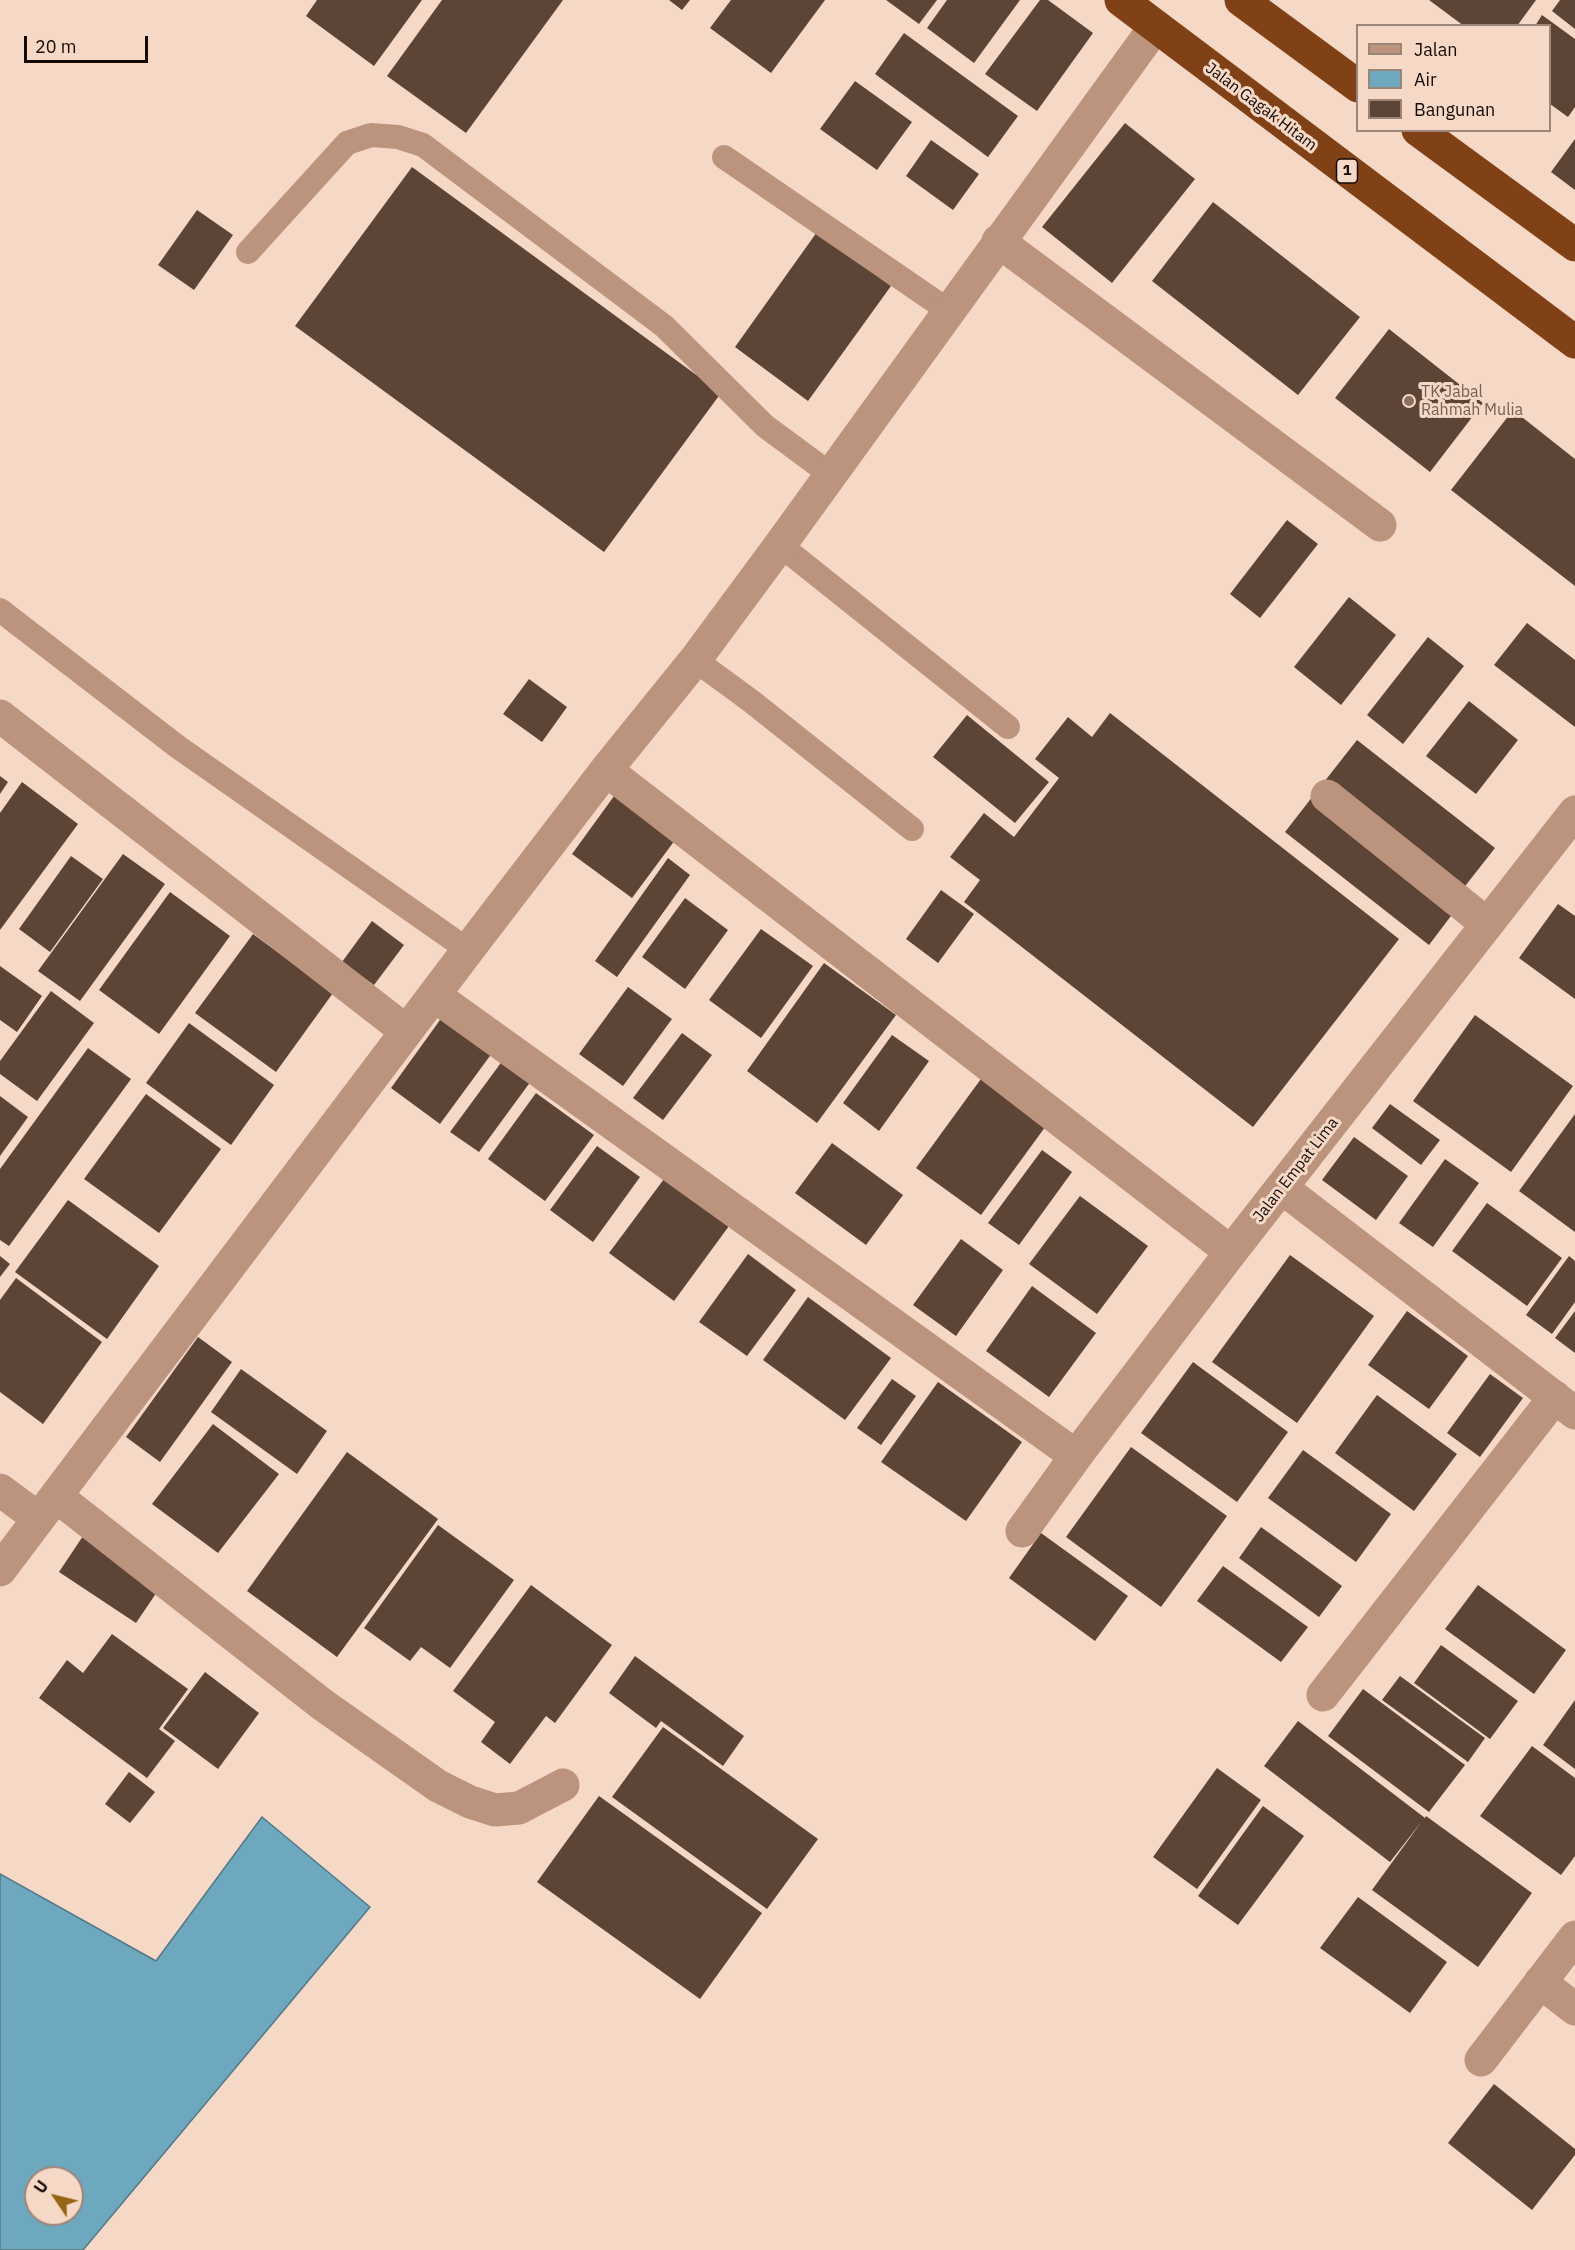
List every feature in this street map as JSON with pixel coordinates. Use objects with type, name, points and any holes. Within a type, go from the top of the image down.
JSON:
[{"type":"highway","name":"Jalan Gagak Hitam","points":[[1121,0],[1575,342]]},
{"type":"highway","points":[[1241,0],[1356,85]]},
{"type":"highway","points":[[1422,132],[1575,245]]},
{"type":"street","points":[[0,1570],[406,1031],[606,770],[695,660],[1155,27]]},
{"type":"street","points":[[998,241],[1380,525]]},
{"type":"street","points":[[0,716],[406,1031]]},
{"type":"street","points":[[606,770],[1231,1252]]},
{"type":"street","points":[[1327,796],[1487,924]]},
{"type":"street","name":"Jalan Empat Lima","points":[[1022,1531],[1231,1252],[1575,812]]},
{"type":"street","points":[[435,996],[1076,1456]]},
{"type":"street","points":[[1282,1188],[1565,1405],[1323,1695]]},
{"type":"street","points":[[0,1490],[47,1507],[438,1786],[470,1802],[495,1810],[519,1808],[562,1785]]},
{"type":"street","points":[[1481,2060],[1575,1937]]},
{"type":"street","points":[[1540,1982],[1575,2009]]},
{"type":"lane","points":[[248,252],[347,143],[370,135],[398,137],[423,145],[664,326],[765,426],[830,474]]},
{"type":"lane","points":[[724,157],[880,261],[949,311]]},
{"type":"lane","points":[[780,545],[1008,727]]},
{"type":"lane","points":[[0,610],[178,747],[468,950]]},
{"type":"lane","points":[[695,660],[912,830]]},
{"type":"water","points":[[262,1817],[370,1907],[83,2250],[0,2250],[0,1874],[156,1961]]},
{"type":"building","points":[[317,0],[422,0],[374,66],[306,16]]},
{"type":"building","points":[[442,0],[563,0],[466,133],[387,76]]},
{"type":"building","points":[[669,0],[690,0],[682,10]]},
{"type":"building","points":[[731,0],[825,0],[771,73],[710,28]]},
{"type":"building","points":[[886,0],[937,0],[919,24]]},
{"type":"building","points":[[947,0],[1020,0],[974,63],[927,28]]},
{"type":"building","points":[[1040,0],[1048,0],[1093,33],[1037,111],[985,74]]},
{"type":"building","points":[[1429,0],[1536,0],[1518,24],[1461,24]]},
{"type":"building","points":[[1560,0],[1575,0],[1575,29],[1552,11]]},
{"type":"building","points":[[1542,15],[1575,39],[1575,107],[1568,117],[1551,105],[1551,24],[1536,24]]},
{"type":"building","points":[[904,33],[1018,116],[988,157],[875,74]]},
{"type":"building","points":[[855,81],[912,122],[877,170],[820,129]]},
{"type":"building","points":[[1125,123],[1195,179],[1112,283],[1042,227]]},
{"type":"building","points":[[1575,139],[1575,190],[1551,172]]},
{"type":"building","points":[[931,140],[979,174],[953,210],[906,176]]},
{"type":"building","points":[[412,167],[721,393],[604,552],[295,326]]},
{"type":"building","points":[[1213,202],[1360,317],[1298,395],[1152,281]]},
{"type":"building","points":[[197,210],[233,235],[194,290],[158,265]]},
{"type":"building","points":[[817,232],[891,286],[808,401],[735,347]]},
{"type":"building","name":"TK Jabal Rahmah Mulia","points":[[1389,329],[1483,403],[1430,472],[1335,398]]},
{"type":"building","points":[[1513,410],[1575,459],[1575,586],[1451,490]]},
{"type":"building","points":[[1287,520],[1318,544],[1260,618],[1230,594]]},
{"type":"building","points":[[1349,597],[1396,635],[1341,705],[1294,667]]},
{"type":"building","points":[[1527,623],[1575,660],[1575,727],[1494,665]]},
{"type":"building","points":[[1428,637],[1464,666],[1403,744],[1367,715]]},
{"type":"building","points":[[529,679],[567,707],[542,742],[503,714]]},
{"type":"building","points":[[1469,701],[1518,740],[1476,794],[1426,756]]},
{"type":"building","points":[[1110,713],[1399,939],[1253,1127],[964,902],[980,880],[950,857],[984,813],[1014,837],[1059,778],[1035,759],[1068,717],[1092,737]]},
{"type":"building","points":[[967,715],[1049,782],[1015,823],[933,757]]},
{"type":"building","points":[[1357,740],[1495,848],[1462,890],[1324,782]]},
{"type":"building","points":[[0,776],[8,782],[0,794]]},
{"type":"building","points":[[22,782],[78,824],[0,930],[0,813]]},
{"type":"building","points":[[617,792],[678,836],[632,898],[572,854]]},
{"type":"building","points":[[1313,796],[1457,908],[1429,945],[1285,832]]},
{"type":"building","points":[[123,854],[165,884],[80,1001],[38,971]]},
{"type":"building","points":[[71,856],[103,879],[50,952],[19,929]]},
{"type":"building","points":[[668,858],[690,875],[617,977],[595,961]]},
{"type":"building","points":[[941,890],[974,914],[938,963],[906,939]]},
{"type":"building","points":[[170,892],[230,936],[159,1034],[99,990]]},
{"type":"building","points":[[685,898],[728,930],[685,989],[642,957]]},
{"type":"building","points":[[1558,904],[1575,916],[1575,999],[1519,958]]},
{"type":"building","points":[[372,921],[404,945],[374,985],[342,962]]},
{"type":"building","points":[[761,929],[813,966],[761,1038],[709,1000]]},
{"type":"building","points":[[253,934],[333,993],[276,1072],[195,1013]]},
{"type":"building","points":[[824,963],[896,1015],[817,1123],[747,1071]]},
{"type":"building","points":[[0,966],[42,996],[17,1032],[0,1020]]},
{"type":"building","points":[[628,987],[672,1019],[623,1086],[579,1054]]},
{"type":"building","points":[[51,991],[94,1023],[37,1101],[0,1074],[0,1061]]},
{"type":"building","points":[[445,1013],[495,1049],[440,1124],[391,1088]]},
{"type":"building","points":[[1475,1015],[1573,1086],[1511,1172],[1413,1101]]},
{"type":"building","points":[[189,1023],[274,1085],[231,1145],[146,1083]]},
{"type":"building","points":[[682,1033],[712,1055],[663,1120],[633,1098]]},
{"type":"building","points":[[892,1035],[929,1061],[879,1131],[843,1103]]},
{"type":"building","points":[[88,1048],[131,1079],[9,1246],[0,1240],[0,1169]]},
{"type":"building","points":[[503,1060],[531,1081],[479,1152],[450,1132]]},
{"type":"building","points":[[986,1072],[1051,1119],[981,1215],[916,1168]]},
{"type":"building","points":[[536,1093],[594,1135],[545,1201],[488,1159]]},
{"type":"building","points":[[146,1094],[221,1149],[159,1233],[84,1179]]},
{"type":"building","points":[[0,1096],[28,1117],[0,1156]]},
{"type":"building","points":[[1390,1104],[1440,1140],[1421,1165],[1372,1128]]},
{"type":"building","points":[[1575,1114],[1575,1232],[1519,1191]]},
{"type":"building","points":[[1354,1137],[1408,1176],[1376,1220],[1322,1180]]},
{"type":"building","points":[[832,1143],[903,1195],[866,1245],[795,1193]]},
{"type":"building","points":[[597,1146],[640,1177],[593,1242],[550,1210]]},
{"type":"building","points":[[1042,1150],[1072,1172],[1019,1245],[988,1223]]},
{"type":"building","points":[[1445,1159],[1479,1183],[1433,1247],[1399,1223]]},
{"type":"building","points":[[664,1179],[729,1226],[674,1301],[609,1253]]},
{"type":"building","points":[[1080,1196],[1148,1246],[1097,1314],[1029,1264]]},
{"type":"building","points":[[68,1200],[159,1266],[107,1339],[15,1272]]},
{"type":"building","points":[[1487,1203],[1562,1258],[1527,1306],[1452,1251]]},
{"type":"building","points":[[961,1239],[1003,1270],[956,1336],[913,1305]]},
{"type":"building","points":[[748,1254],[796,1290],[747,1356],[699,1322]]},
{"type":"building","points":[[1290,1255],[1374,1316],[1297,1423],[1212,1362]]},
{"type":"building","points":[[0,1256],[10,1264],[0,1277]]},
{"type":"building","points":[[1569,1256],[1575,1261],[1575,1302],[1552,1334],[1526,1315]]},
{"type":"building","points":[[16,1278],[102,1342],[43,1424],[0,1392],[0,1300]]},
{"type":"building","points":[[1032,1286],[1096,1333],[1049,1397],[986,1351]]},
{"type":"building","points":[[808,1297],[891,1358],[845,1420],[763,1360]]},
{"type":"building","points":[[1407,1311],[1468,1356],[1429,1409],[1368,1365]]},
{"type":"building","points":[[1575,1311],[1575,1353],[1555,1338]]},
{"type":"building","points":[[198,1337],[232,1362],[160,1462],[126,1437]]},
{"type":"building","points":[[1193,1362],[1288,1432],[1237,1502],[1141,1433]]},
{"type":"building","points":[[241,1369],[327,1431],[297,1474],[211,1412]]},
{"type":"building","points":[[1490,1374],[1523,1398],[1480,1457],[1447,1433]]},
{"type":"building","points":[[892,1379],[916,1396],[881,1445],[857,1428]]},
{"type":"building","points":[[938,1382],[1022,1442],[966,1521],[881,1462]]},
{"type":"building","points":[[1377,1395],[1457,1454],[1414,1511],[1335,1453]]},
{"type":"building","points":[[213,1424],[279,1474],[218,1553],[152,1504]]},
{"type":"building","points":[[1131,1447],[1227,1516],[1161,1607],[1066,1537]]},
{"type":"building","points":[[1303,1450],[1391,1514],[1356,1562],[1268,1498]]},
{"type":"building","points":[[347,1452],[438,1519],[337,1657],[247,1591]]},
{"type":"building","points":[[438,1525],[514,1580],[450,1668],[421,1647],[410,1661],[364,1628]]},
{"type":"building","points":[[1261,1527],[1342,1586],[1319,1617],[1239,1558]]},
{"type":"building","points":[[1041,1533],[1128,1596],[1095,1641],[1009,1578]]},
{"type":"building","points":[[83,1536],[161,1586],[136,1623],[59,1572]]},
{"type":"building","points":[[1223,1566],[1308,1627],[1281,1662],[1197,1601]]},
{"type":"building","points":[[531,1585],[612,1645],[555,1723],[546,1716],[510,1764],[481,1742],[495,1722],[453,1691]]},
{"type":"building","points":[[1478,1585],[1566,1650],[1534,1694],[1445,1629]]},
{"type":"building","points":[[112,1634],[188,1689],[159,1729],[175,1741],[147,1778],[39,1698],[67,1660],[83,1673]]},
{"type":"building","points":[[1441,1645],[1518,1701],[1490,1739],[1414,1683]]},
{"type":"building","points":[[635,1656],[744,1736],[723,1766],[661,1721],[656,1728],[609,1693]]},
{"type":"building","points":[[205,1672],[259,1713],[218,1769],[163,1728]]},
{"type":"building","points":[[1400,1676],[1485,1738],[1468,1762],[1382,1700]]},
{"type":"building","points":[[1363,1689],[1465,1765],[1429,1812],[1328,1736]]},
{"type":"building","points":[[1575,1700],[1575,1769],[1543,1745]]},
{"type":"building","points":[[1298,1721],[1425,1818],[1426,1816],[1532,1893],[1478,1967],[1372,1890],[1422,1821],[1390,1862],[1264,1766]]},
{"type":"building","points":[[663,1727],[818,1839],[767,1909],[612,1797]]},
{"type":"building","points":[[1532,1746],[1575,1778],[1575,1856],[1561,1875],[1480,1816]]},
{"type":"building","points":[[1217,1768],[1261,1800],[1197,1889],[1153,1857]]},
{"type":"building","points":[[129,1772],[155,1792],[130,1823],[105,1804]]},
{"type":"building","points":[[599,1796],[762,1913],[700,1999],[537,1882]]},
{"type":"building","points":[[1263,1806],[1304,1836],[1238,1925],[1198,1896]]},
{"type":"building","points":[[1358,1897],[1447,1962],[1410,2013],[1320,1948]]},
{"type":"building","points":[[1494,2084],[1575,2149],[1575,2155],[1532,2210],[1448,2143]]},
{"type":"place","name":"TK Jabal Rahmah Mulia","points":[[1409,401]]}]
